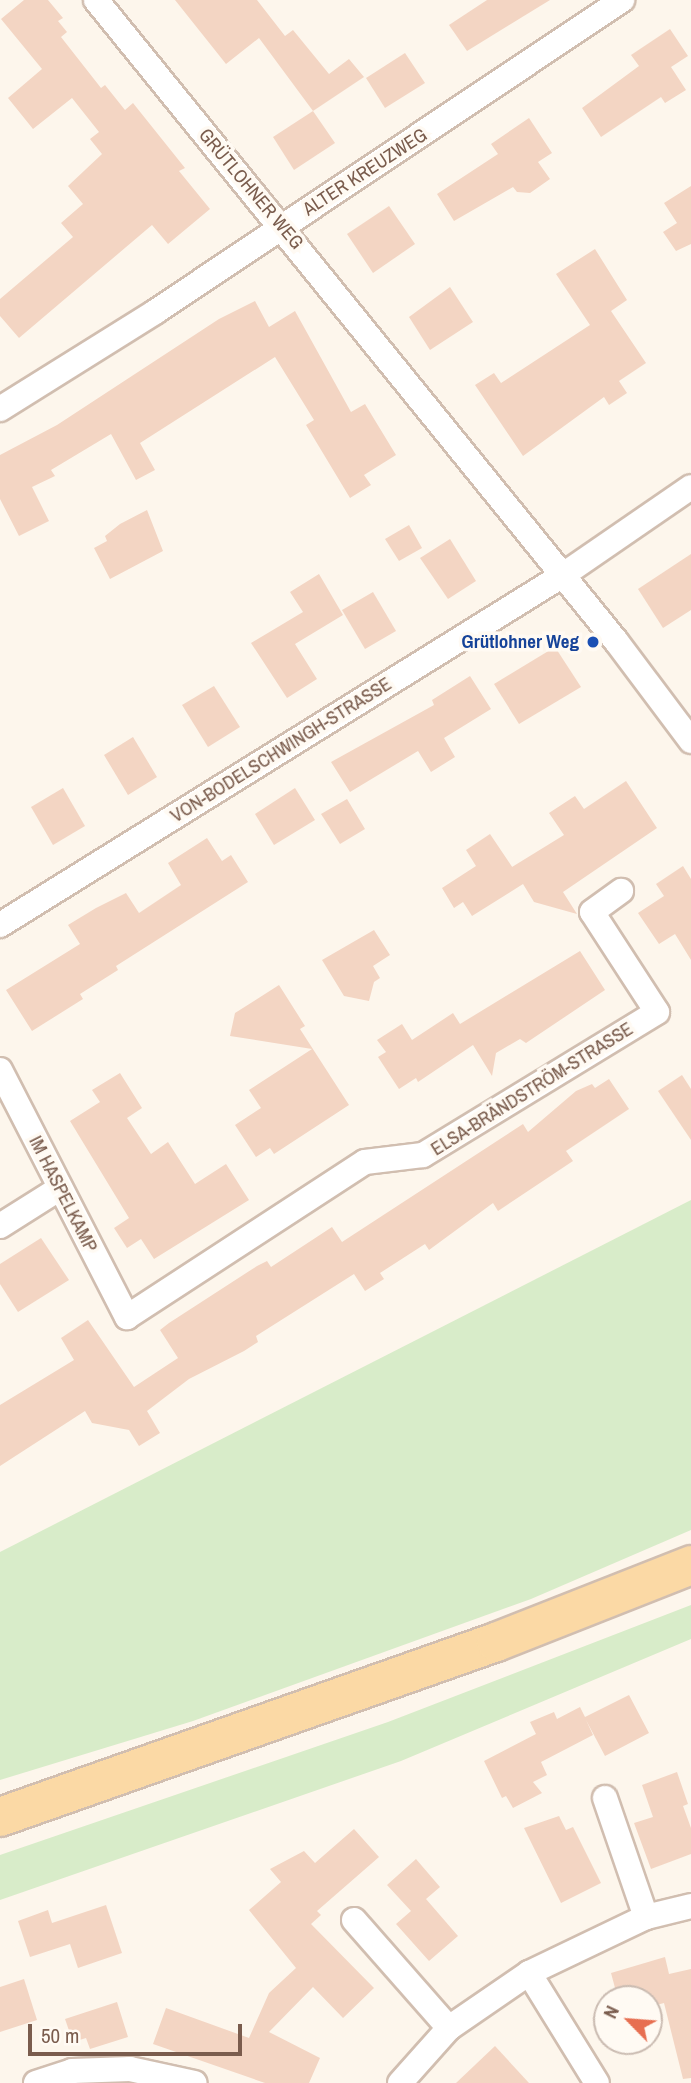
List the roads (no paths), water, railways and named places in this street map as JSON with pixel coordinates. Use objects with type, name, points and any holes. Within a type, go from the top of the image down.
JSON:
[{"type":"main road","points":[[0,1817],[496,1642],[691,1565]]},
{"type":"street","name":"GRÜTLOHNER WEG","points":[[96,0],[563,575],[691,741]]},
{"type":"street","name":"ALTER KREUZWEG","points":[[0,409],[622,0]]},
{"type":"street","name":"VON-BODELSCHWINGH-STRASSE","points":[[0,925],[563,575],[691,487]]},
{"type":"street","name":"ELSA-BRÄNDSTRÖM-STRASSE","points":[[127,1317],[365,1163],[423,1156],[657,1012],[592,912],[621,891]]},
{"type":"street","name":"IM HASPELKAMP","points":[[0,1070],[127,1317]]},
{"type":"street","points":[[0,1226],[60,1188]]},
{"type":"street","points":[[605,1798],[646,1917]]},
{"type":"street","points":[[400,2083],[449,2028],[529,1973],[646,1917],[691,1906]]},
{"type":"street","points":[[354,1920],[449,2028]]},
{"type":"street","points":[[529,1973],[597,2083]]},
{"type":"street","points":[[36,2083],[72,2071],[130,2069],[195,2083]]},
{"type":"place","name":"Grütlohner Weg","points":[[593,642]]}]
